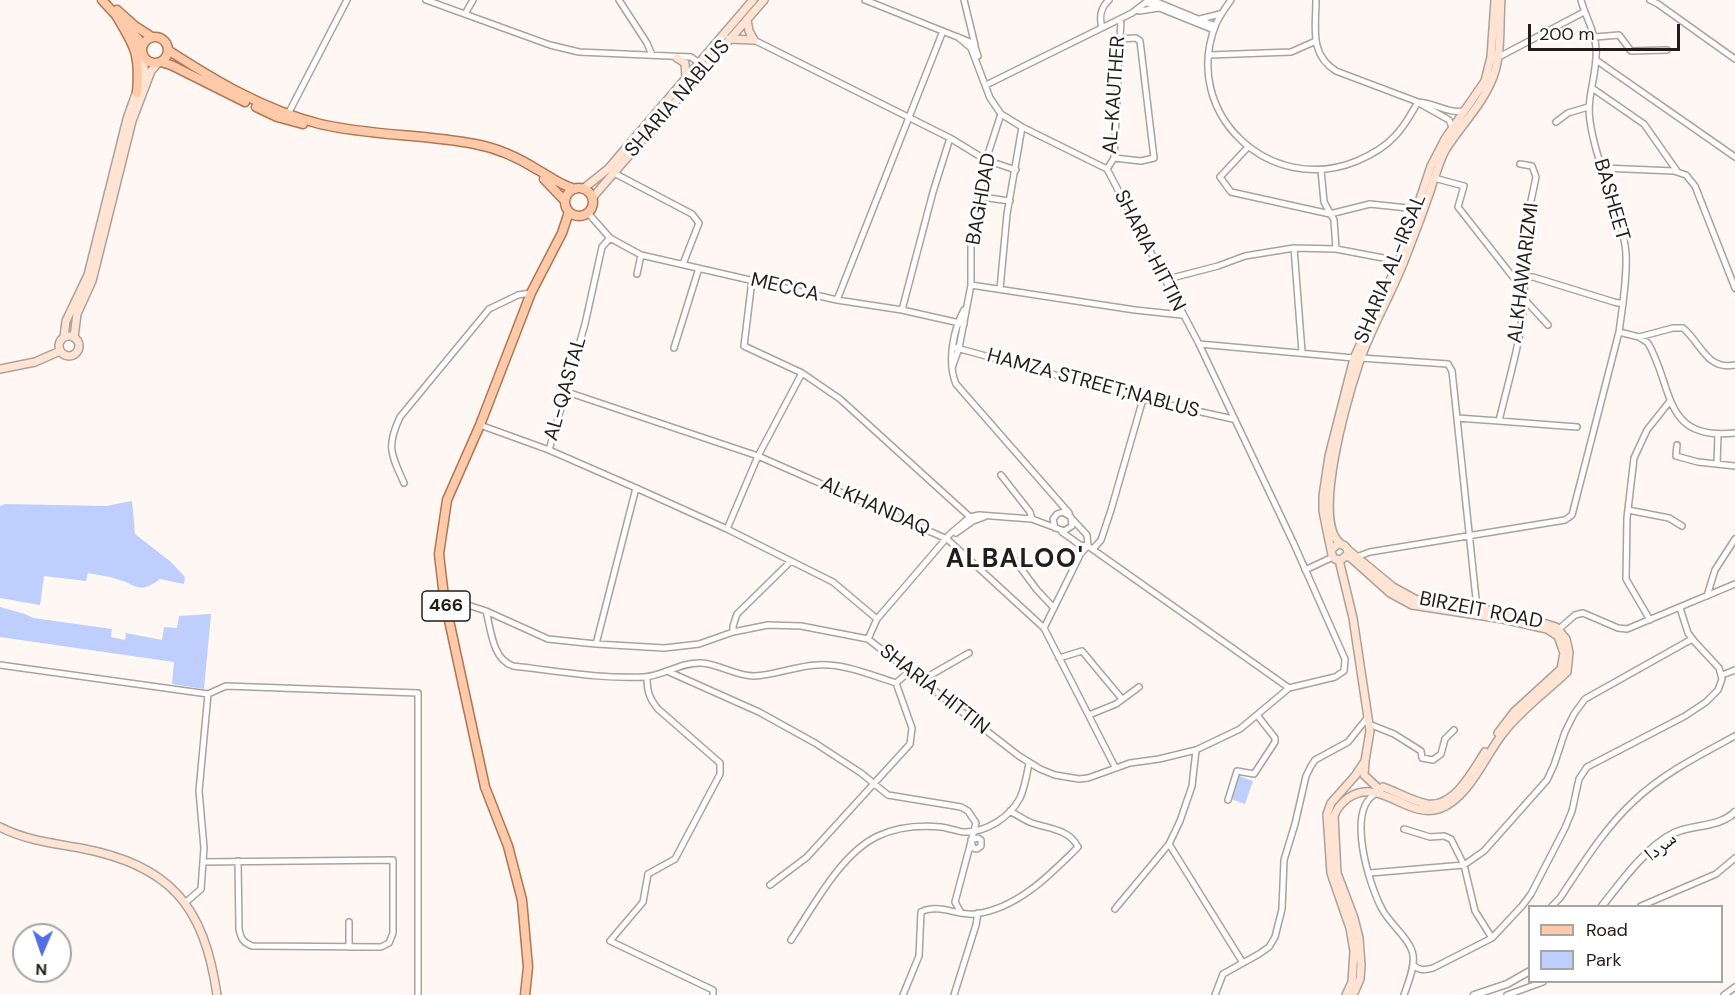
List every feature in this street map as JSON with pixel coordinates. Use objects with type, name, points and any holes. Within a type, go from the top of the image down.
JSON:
[{"type":"main road","points":[[104,0],[139,40],[145,65],[127,119],[88,275],[66,321],[64,337],[59,345],[60,351],[68,356],[77,353],[79,344],[74,337],[77,314],[94,270],[132,121],[151,71],[166,57],[168,50]]},
{"type":"main road","points":[[104,0],[135,26],[152,37],[162,39],[168,50],[214,80],[287,116],[374,133],[476,144],[506,153],[537,168],[561,185],[590,193],[593,206],[585,215],[575,216],[568,212],[565,201],[557,190],[537,173],[495,152],[320,129],[287,116],[160,63],[151,63],[144,59]]},
{"type":"main road","name":"SHARIA NABLUS","points":[[592,197],[614,173],[753,0]]},
{"type":"main road","name":"SHARIA NABLUS","points":[[579,189],[608,169],[686,77],[729,39],[764,0]]},
{"type":"main road","name":"SHARIA AL-IRSAL","points":[[1401,261],[1431,166],[1485,81],[1489,69],[1495,0]]},
{"type":"main road","name":"SHARIA AL-IRSAL","points":[[1335,556],[1323,511],[1323,496],[1357,358],[1401,261],[1446,149],[1477,106],[1494,76],[1501,0]]},
{"type":"main road","points":[[117,17],[136,52],[139,63],[137,93]]},
{"type":"main road","points":[[747,20],[749,32],[754,40]]},
{"type":"main road","points":[[141,47],[146,40],[152,37]]},
{"type":"main road","points":[[729,39],[754,40]]},
{"type":"main road","points":[[677,58],[685,63],[686,77]]},
{"type":"main road","points":[[565,201],[568,193],[579,189]]},
{"type":"main road","name":"466","points":[[525,995],[528,967],[522,900],[508,846],[485,787],[444,597],[439,554],[447,500],[480,426],[531,293],[562,232],[568,212]]},
{"type":"main road","name":"466","points":[[562,232],[585,215]]},
{"type":"main road","points":[[64,337],[74,337]]},
{"type":"main road","points":[[0,369],[35,362],[60,351]]},
{"type":"main road","name":"SHARIA AL-IRSAL","points":[[1332,457],[1328,511],[1335,538],[1345,550]]},
{"type":"main road","points":[[1353,995],[1361,965],[1359,938],[1354,918],[1337,873],[1334,816],[1341,804],[1352,795],[1365,791],[1378,792],[1383,787],[1407,798],[1429,804],[1447,800],[1479,767],[1506,722],[1562,669],[1564,657],[1557,631],[1503,619],[1412,605],[1389,592],[1345,550],[1335,545],[1335,556],[1342,573],[1353,618],[1369,721],[1370,731],[1364,775],[1378,788],[1378,792]]},
{"type":"main road","points":[[1335,556],[1345,550]]},
{"type":"main road","name":"BIRZEIT ROAD","points":[[1345,550],[1359,556],[1386,581],[1410,597],[1427,603],[1531,619],[1557,631]]},
{"type":"main road","points":[[1324,561],[1335,562],[1342,573]]},
{"type":"main road","points":[[1346,995],[1352,982],[1354,951],[1350,928],[1331,873],[1327,814],[1331,803],[1365,761]]},
{"type":"main road","points":[[0,827],[33,840],[105,853],[123,859],[156,876],[185,903],[204,938],[210,955],[217,995]]},
{"type":"street","points":[[287,116],[347,0]]},
{"type":"street","points":[[426,0],[550,45],[570,50],[607,54],[692,57],[702,64]]},
{"type":"street","points":[[465,14],[473,0]]},
{"type":"street","points":[[619,0],[647,43],[652,55]]},
{"type":"street","points":[[865,0],[970,40],[975,46],[982,76]]},
{"type":"street","points":[[964,0],[971,48],[982,76]]},
{"type":"street","points":[[1102,28],[1099,20],[1102,6],[1109,0]]},
{"type":"street","points":[[1162,0],[1164,7]]},
{"type":"street","points":[[1230,0],[1215,28],[1210,55],[1210,83],[1225,123],[1248,147],[1264,158],[1298,169],[1321,170],[1343,167],[1380,149],[1395,137],[1418,102]]},
{"type":"street","points":[[1316,0],[1316,41],[1321,58],[1336,71],[1418,102],[1449,120],[1453,129]]},
{"type":"street","name":"BASHEET","points":[[1469,537],[1569,518],[1619,332],[1626,248],[1593,140],[1588,107],[1596,60],[1595,37],[1581,0]]},
{"type":"street","points":[[1650,0],[1658,3],[1735,59]]},
{"type":"street","points":[[1149,1],[1215,28]]},
{"type":"street","name":"AL-KAUTHER","points":[[1107,169],[1114,158],[1121,19],[1149,1]]},
{"type":"street","points":[[1134,12],[1164,7],[1197,18],[1215,28]]},
{"type":"street","points":[[1497,58],[1584,12]]},
{"type":"street","points":[[1197,18],[1210,18],[1222,14]]},
{"type":"street","points":[[986,85],[1121,19]]},
{"type":"street","points":[[958,37],[967,33],[969,27]]},
{"type":"street","points":[[837,300],[943,31]]},
{"type":"street","points":[[1595,37],[1618,35],[1631,51],[1667,50]]},
{"type":"street","points":[[1114,158],[1141,161],[1154,158],[1140,41],[1136,38],[1119,39]]},
{"type":"street","points":[[754,40],[950,138],[986,160],[1016,170]]},
{"type":"street","points":[[1210,55],[1291,52],[1316,41]]},
{"type":"street","points":[[1596,60],[1735,157]]},
{"type":"street","name":"SHARIA HITTIN","points":[[444,597],[486,611],[548,639],[597,644],[664,648],[682,646],[699,644],[733,632],[768,625],[785,625],[868,639],[1029,763],[1055,775],[1072,778],[1088,778],[1115,767],[1196,750],[1240,729],[1292,688],[1340,678],[1348,667],[1347,656],[1199,344],[1107,169],[1022,127],[1001,114],[990,98],[982,76]]},
{"type":"street","points":[[1592,88],[1644,124],[1677,171],[1686,176],[1695,186],[1735,288]]},
{"type":"street","points":[[1418,102],[1429,103],[1453,112],[1465,111]]},
{"type":"street","points":[[1556,122],[1569,113],[1588,107]]},
{"type":"street","name":"BAGHDAD","points":[[966,306],[972,285],[972,246],[986,160],[1001,114]]},
{"type":"street","points":[[1000,289],[1010,201],[1022,127]]},
{"type":"street","points":[[902,310],[933,192],[950,138]]},
{"type":"street","points":[[1248,147],[1221,177],[1231,192],[1330,213],[1370,204],[1417,209]]},
{"type":"street","name":"ALKHAWARIZMI","points":[[1499,421],[1524,299],[1524,279],[1527,277],[1524,271],[1527,220],[1536,177],[1532,166],[1520,164]]},
{"type":"street","points":[[1603,168],[1677,171]]},
{"type":"street","points":[[1321,170],[1324,202],[1334,220],[1336,249]]},
{"type":"street","points":[[614,173],[692,214],[699,224],[683,264]]},
{"type":"street","points":[[1434,178],[1464,186],[1458,207],[1524,288]]},
{"type":"street","points":[[981,197],[1010,201]]},
{"type":"street","name":"MECCA","points":[[585,215],[610,238],[641,255],[837,300],[902,310],[964,324]]},
{"type":"street","name":"AL-QASTAL","points":[[610,238],[602,247],[567,392],[549,450],[727,529],[833,582],[877,619]]},
{"type":"street","points":[[1294,248],[1302,352]]},
{"type":"street","points":[[1164,280],[1218,266],[1245,256],[1294,248],[1336,249],[1401,261]]},
{"type":"street","points":[[637,274],[641,255]]},
{"type":"street","points":[[674,348],[699,268]]},
{"type":"street","points":[[1527,277],[1623,304]]},
{"type":"street","points":[[752,280],[744,346],[802,373],[840,399],[970,517]]},
{"type":"street","points":[[972,285],[1182,315]]},
{"type":"street","points":[[404,483],[391,453],[392,434],[400,417],[489,309],[518,295],[531,293]]},
{"type":"street","points":[[1524,299],[1548,325]]},
{"type":"street","points":[[956,348],[957,323],[966,306]]},
{"type":"street","points":[[966,306],[964,324],[952,368],[956,384],[1087,536],[1091,548]]},
{"type":"street","points":[[1639,337],[1673,328],[1683,328],[1715,363],[1724,366],[1735,365]]},
{"type":"street","points":[[1619,332],[1639,337],[1648,343],[1670,401],[1693,429],[1706,434],[1735,433]]},
{"type":"street","points":[[1199,344],[1448,364],[1452,371],[1476,609]]},
{"type":"street","name":"HAMZA STREET;NABLUS","points":[[956,348],[1143,399],[1233,419]]},
{"type":"street","points":[[727,529],[759,456],[802,373]]},
{"type":"street","name":"ALKHANDAQ","points":[[567,392],[759,456],[947,539],[1044,628],[1115,767]]},
{"type":"street","points":[[1044,628],[1081,553],[1101,540],[1143,399]]},
{"type":"street","points":[[1650,620],[1626,579],[1628,510],[1634,458],[1647,430],[1670,401]]},
{"type":"street","points":[[1457,418],[1576,427]]},
{"type":"street","points":[[480,426],[549,450]]},
{"type":"street","points":[[1717,464],[1718,434]]},
{"type":"street","points":[[1677,445],[1676,456],[1698,462],[1735,466]]},
{"type":"street","points":[[1001,475],[1035,520],[1058,530],[1080,545],[1091,548],[1292,688]]},
{"type":"street","points":[[597,644],[636,488]]},
{"type":"street","points":[[1054,498],[1057,506],[1053,522],[1058,530]]},
{"type":"street","points":[[1628,510],[1669,518],[1682,526]]},
{"type":"street","points":[[868,639],[877,619],[957,527],[970,517],[980,515],[1035,520],[1064,512],[1071,517]]},
{"type":"street","points":[[947,539],[973,521],[988,516]]},
{"type":"street","points":[[1058,530],[1070,528],[1071,517]]},
{"type":"street","points":[[1359,556],[1370,552],[1469,537]]},
{"type":"street","points":[[1707,596],[1715,570],[1735,539]]},
{"type":"street","points":[[1307,570],[1335,556]]},
{"type":"street","points":[[1007,560],[1014,559],[1054,608]]},
{"type":"street","points":[[733,632],[737,614],[790,562]]},
{"type":"street","points":[[1557,631],[1575,615],[1583,612],[1627,630],[1735,584]]},
{"type":"street","points":[[1413,965],[1424,970],[1432,968],[1492,938],[1525,902],[1572,812],[1583,771],[1685,716],[1706,702],[1718,690],[1722,675],[1719,668],[1692,639],[1680,608]]},
{"type":"street","points":[[486,611],[498,654],[507,664],[592,677],[647,677],[667,670],[702,663],[736,674],[753,676],[828,664],[896,683]]},
{"type":"street","points":[[1370,873],[1464,865],[1484,851],[1547,780],[1565,732],[1585,699],[1692,639]]},
{"type":"street","points":[[1059,658],[1082,651],[1122,699]]},
{"type":"street","points":[[922,680],[969,653]]},
{"type":"street","points":[[0,665],[208,694],[226,686],[418,693],[418,995]]},
{"type":"street","points":[[667,670],[759,711],[815,743],[882,791],[894,797],[961,807],[976,823],[975,831],[955,902],[953,907],[944,910]]},
{"type":"street","points":[[1722,675],[1735,670]]},
{"type":"street","points":[[896,683],[910,671]]},
{"type":"street","points":[[647,677],[650,699],[658,709],[720,763],[720,774],[675,859],[648,874],[643,902],[610,941],[713,990],[713,995]]},
{"type":"street","points":[[771,885],[807,857],[910,744],[912,728],[896,683]]},
{"type":"street","points":[[1089,715],[1122,699],[1139,687]]},
{"type":"street","points":[[185,903],[201,889],[204,848],[199,791],[208,694]]},
{"type":"street","points":[[1228,800],[1237,771],[1254,774],[1275,742],[1275,738],[1257,715]]},
{"type":"street","points":[[1215,995],[1223,974],[1269,947],[1280,926],[1284,860],[1306,776],[1315,760],[1348,742],[1369,721],[1421,751],[1422,758],[1433,760],[1441,754],[1445,739],[1454,730]]},
{"type":"street","points":[[1553,905],[1620,815],[1634,801],[1653,784],[1735,736]]},
{"type":"street","points":[[1115,909],[1169,844],[1192,786],[1196,750]]},
{"type":"street","points":[[791,940],[836,874],[867,843],[878,836],[909,827],[942,827],[964,832],[988,827],[1010,811],[1020,798],[1029,763]]},
{"type":"street","points":[[1378,792],[1367,801],[1362,814],[1362,844],[1381,908],[1413,952],[1413,965],[1404,995]]},
{"type":"street","points":[[903,995],[919,956],[921,912],[944,910],[973,914],[1020,897],[1049,877],[1078,847],[1074,838],[1030,822],[1010,811]]},
{"type":"street","name":"سردا","points":[[1603,905],[1619,885],[1664,840],[1683,829],[1721,820],[1735,812]]},
{"type":"street","points":[[980,839],[988,827]]},
{"type":"street","points":[[1404,829],[1430,837],[1448,837],[1464,865],[1475,911],[1492,938]]},
{"type":"street","points":[[966,858],[981,844],[975,831]]},
{"type":"street","points":[[964,832],[968,834],[973,848],[978,848]]},
{"type":"street","points":[[971,842],[974,838],[980,839]]},
{"type":"street","points":[[1169,844],[1243,963]]},
{"type":"street","points":[[1643,905],[1716,874],[1735,858]]},
{"type":"street","points":[[203,862],[238,861],[393,860],[393,933],[389,943],[381,947],[252,946],[244,943],[239,929],[238,861]]},
{"type":"street","points":[[955,902],[960,911]]},
{"type":"street","points":[[1525,902],[1530,905]]},
{"type":"street","points":[[954,995],[978,913]]},
{"type":"street","points":[[349,922],[349,946]]},
{"type":"street","points":[[1474,995],[1507,984],[1528,972]]},
{"type":"street","points":[[1507,995],[1538,983]]},
{"type":"street","points":[[1724,995],[1735,987]]},
{"type":"green space","points":[[132,501],[135,534],[171,562],[185,577],[184,584],[160,579],[142,588],[114,578],[88,573],[86,581],[44,576],[40,605],[0,598],[0,506],[5,504],[106,506]]},
{"type":"green space","points":[[0,607],[33,618],[112,629],[111,637],[125,640],[126,633],[162,640],[164,627],[177,628],[179,616],[211,614],[204,689],[172,684],[174,662],[0,637]]},
{"type":"green space","points":[[1239,776],[1253,781],[1245,804],[1231,799]]},
{"type":"district","name":"ALBALOO'","points":[[1015,560]]}]
